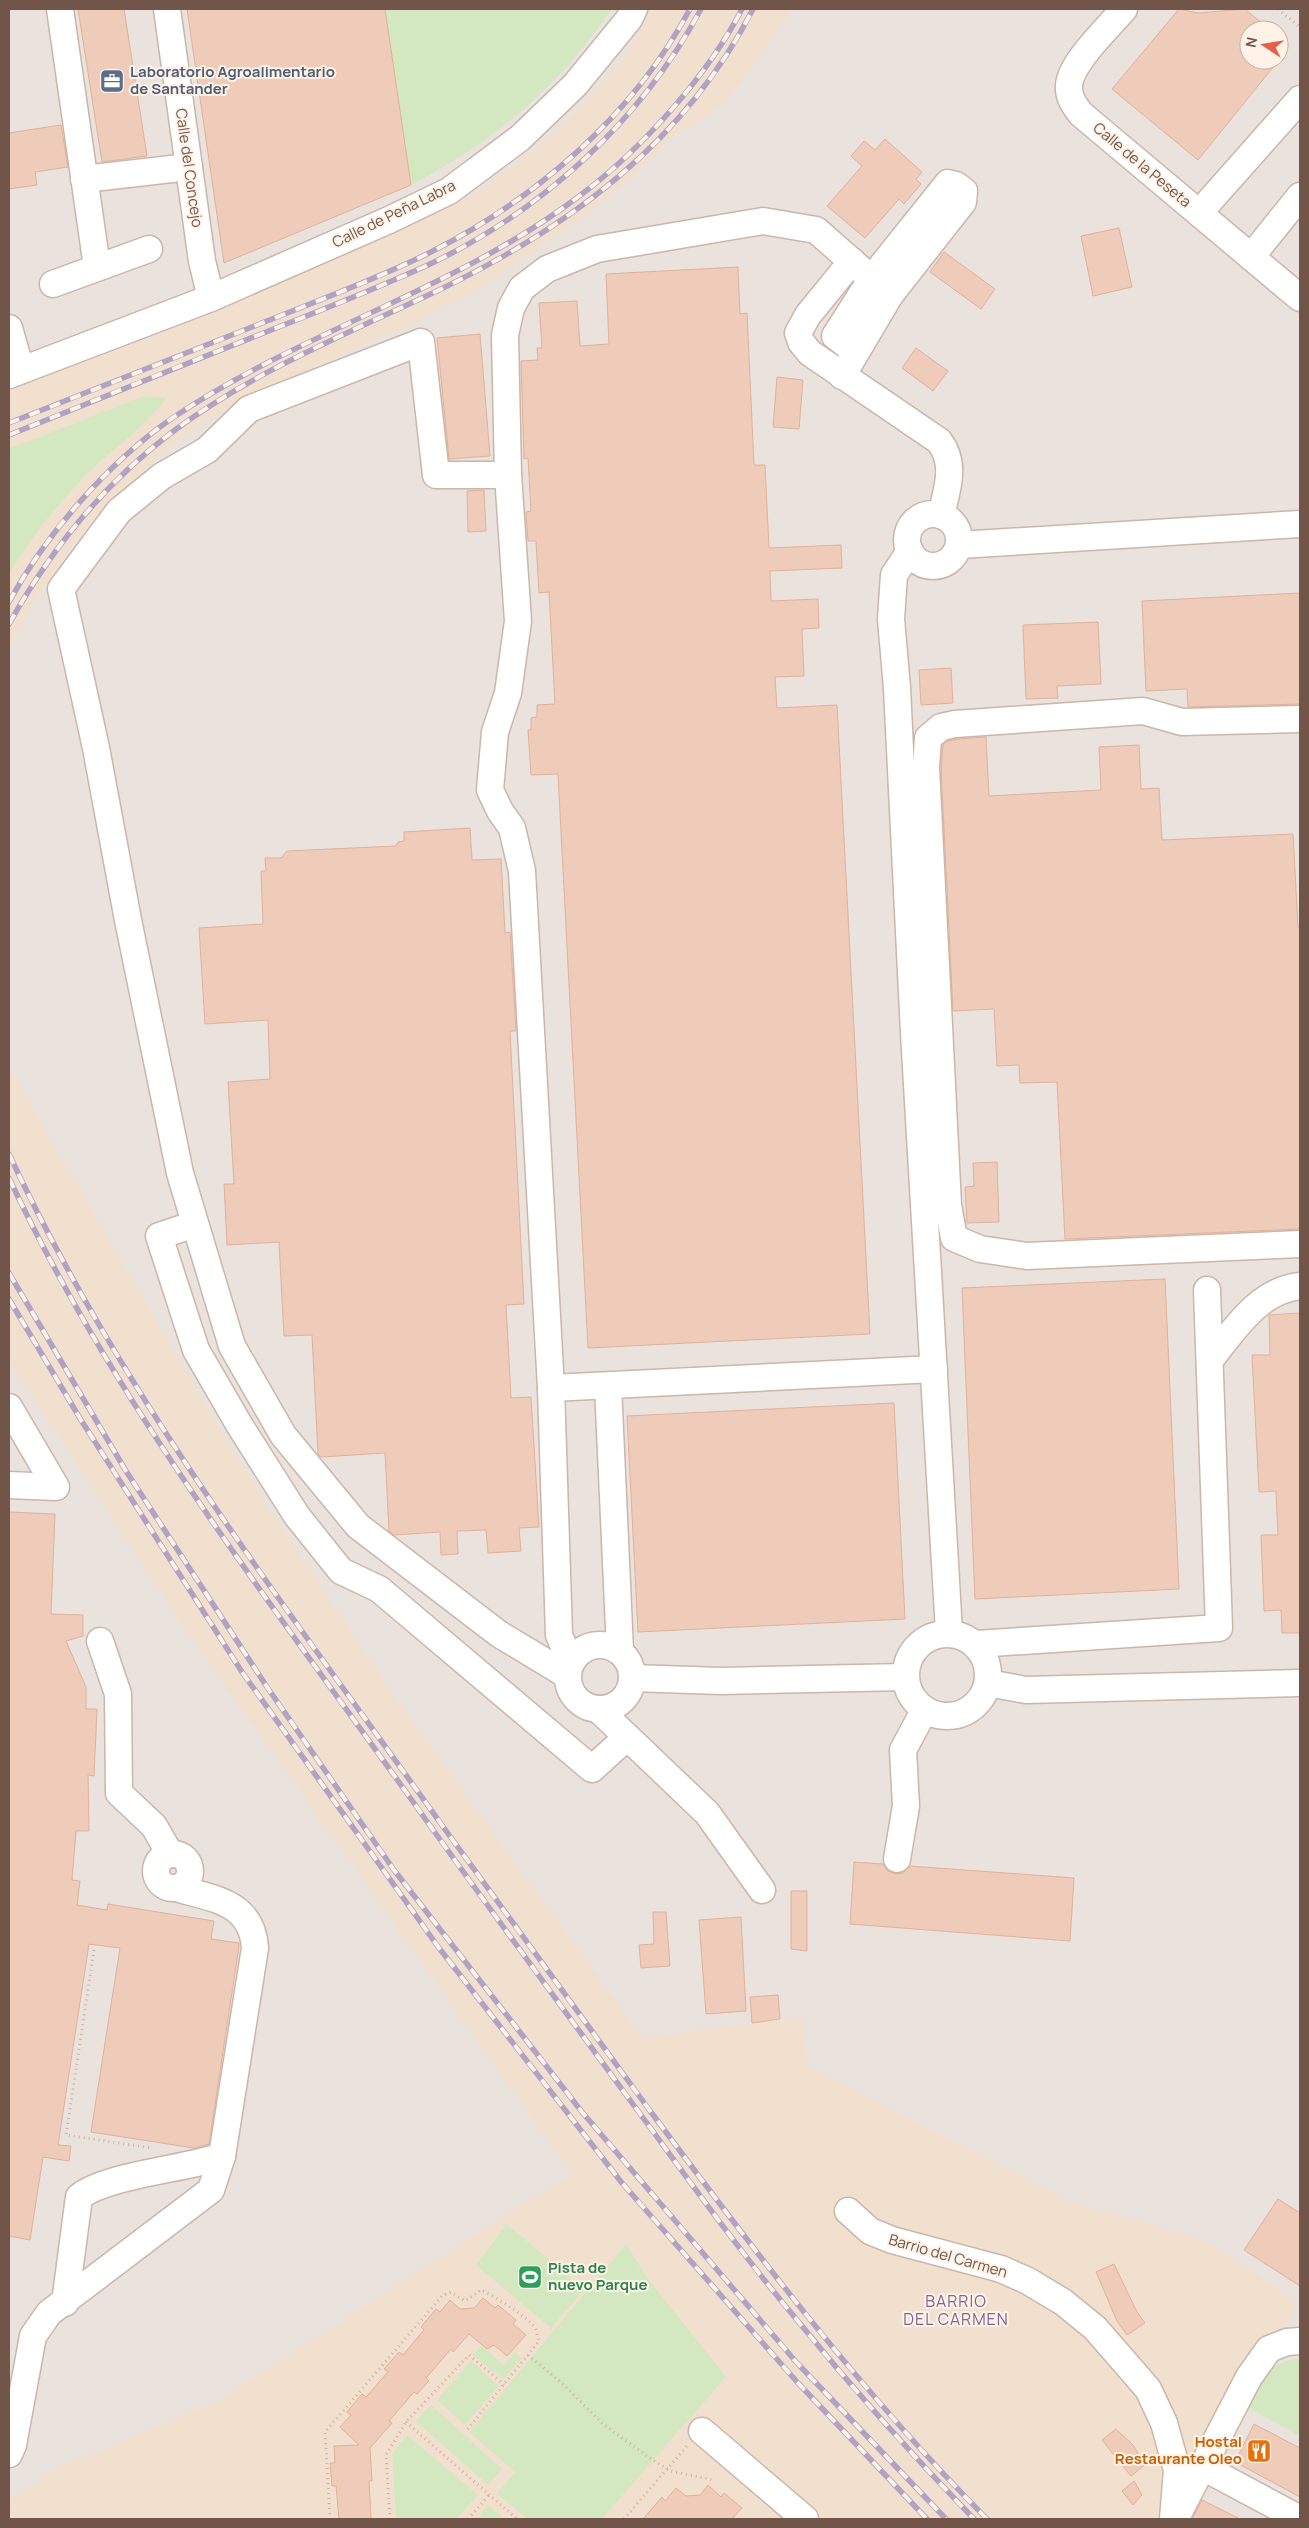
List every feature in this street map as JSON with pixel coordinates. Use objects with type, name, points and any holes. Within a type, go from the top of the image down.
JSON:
[{"type":"street","points":[[60,9],[97,267]]},
{"type":"street","name":"Calle del Concejo","points":[[167,9],[188,167],[202,261],[210,298]]},
{"type":"street","name":"Calle de Peña Labra","points":[[15,373],[210,298],[389,220],[449,191],[520,138],[575,86],[629,19],[634,9]]},
{"type":"street","name":"Calle de la Peseta","points":[[1124,9],[1076,66],[1069,84],[1073,103],[1081,114],[1300,298]]},
{"type":"street","points":[[1199,213],[1300,99]]},
{"type":"street","points":[[84,178],[188,167]]},
{"type":"street","points":[[1251,257],[1300,196]]},
{"type":"street","points":[[608,1386],[620,1650],[631,1666],[632,1678],[630,1691],[622,1701],[611,1708],[598,1709],[586,1706],[576,1699],[569,1688],[569,1669],[559,1635],[551,1388],[522,871],[512,828],[500,811],[490,790],[495,732],[508,693],[518,621],[508,475],[505,335],[511,308],[522,288],[547,269],[597,249],[763,221],[816,230],[881,286],[835,336],[856,352],[842,376]]},
{"type":"street","points":[[53,284],[149,249]]},
{"type":"street","points":[[852,261],[808,315],[798,333],[801,342],[810,354],[939,441],[947,451],[950,465],[941,515]]},
{"type":"street","points":[[9,328],[15,373]]},
{"type":"street","points":[[508,475],[436,475],[421,342],[249,410],[207,450],[162,476],[119,511],[61,589],[96,748],[128,920],[180,1173],[232,1346],[290,1443],[358,1526],[499,1634],[569,1669]]},
{"type":"street","points":[[941,515],[954,525],[958,533],[959,545],[953,557],[938,566],[922,564],[910,551],[907,543],[911,526],[924,516],[941,515]]},
{"type":"street","points":[[959,545],[1300,524]]},
{"type":"street","points":[[910,551],[894,575],[891,619],[897,688],[949,1632]]},
{"type":"street","points":[[1300,719],[1182,722],[1143,711],[956,724],[940,727],[928,738],[926,768],[948,1205],[954,1238],[980,1249],[1027,1256],[1300,1244]]},
{"type":"street","points":[[195,1224],[159,1236],[196,1350],[240,1426],[297,1516],[341,1571],[379,1589],[592,1769],[628,1737]]},
{"type":"street","points":[[1210,1360],[1249,1313],[1283,1288],[1300,1286]]},
{"type":"street","points":[[976,1644],[989,1669],[988,1683],[972,1709],[950,1717],[924,1711],[911,1698],[905,1677],[913,1650],[928,1637],[949,1632],[976,1644],[1219,1628],[1207,1290]]},
{"type":"street","points":[[551,1388],[934,1369]]},
{"type":"street","points":[[9,1407],[56,1486],[9,1485]]},
{"type":"street","points":[[9,2454],[14,2445],[33,2336],[49,2313],[211,2190],[222,2156],[255,1948],[254,1936],[245,1916],[179,1870],[154,1826],[119,1793],[118,1694],[100,1641]]},
{"type":"street","points":[[569,1669],[578,1652],[589,1646],[602,1644],[620,1650]]},
{"type":"street","points":[[632,1678],[721,1681],[905,1677]]},
{"type":"street","points":[[988,1683],[1026,1690],[1300,1683]]},
{"type":"street","points":[[598,1709],[707,1813],[762,1890]]},
{"type":"street","points":[[896,1859],[906,1806],[903,1750],[924,1711]]},
{"type":"street","points":[[65,2302],[79,2197],[87,2190],[160,2159],[222,2156]]},
{"type":"street","points":[[160,2159],[185,2180],[190,2192],[186,2208]]},
{"type":"street","name":"Barrio del Carmen","points":[[848,2211],[870,2231],[892,2240],[1001,2269],[1028,2281],[1062,2302],[1094,2328],[1148,2389],[1164,2423],[1177,2470],[1174,2519]]},
{"type":"street","points":[[71,2263],[99,2275]]},
{"type":"street","points":[[1174,2519],[1249,2377],[1269,2349],[1287,2342],[1300,2341]]},
{"type":"street","points":[[693,2440],[805,2519]]},
{"type":"street","points":[[1201,2466],[1300,2519]]},
{"type":"path","points":[[1278,9],[1300,27]]},
{"type":"path","points":[[94,1950],[66,2135],[160,2159]]},
{"type":"path","points":[[330,2519],[325,2432],[442,2296],[452,2292],[466,2301],[481,2290],[498,2297],[536,2330],[539,2342],[467,2430]]},
{"type":"path","points":[[390,2519],[386,2455],[406,2422],[469,2355],[504,2386]]},
{"type":"path","points":[[528,2355],[565,2386],[603,2424],[667,2469],[713,2480]]},
{"type":"path","points":[[406,2422],[517,2519]]},
{"type":"path","points":[[624,2519],[693,2440]]},
{"type":"path","points":[[468,2519],[489,2495]]},
{"type":"path","points":[[509,2519],[512,2515]]},
{"type":"shaded area","points":[[9,9],[1300,9],[1300,2519],[9,2519]]},
{"type":"shaded area","points":[[9,9],[653,9],[624,59],[560,130],[477,193],[388,236],[202,318],[9,391]]},
{"type":"shaded area","points":[[790,9],[1300,9],[1300,2519],[1188,2519],[1297,2304],[1254,2272],[1205,2241],[1064,2199],[808,2066],[803,2018],[642,2037],[406,1712],[280,1524],[228,1443],[9,1067],[9,648],[32,605],[66,553],[93,519],[138,475],[180,439],[238,400],[403,328],[474,292],[590,212],[640,170],[669,139],[725,104],[783,24]]},
{"type":"shaded area","points":[[9,1360],[174,1614],[571,2173],[217,2401],[59,2467],[9,2499]]},
{"type":"green space","points":[[385,9],[612,9],[569,64],[523,110],[471,149],[411,185]]},
{"type":"green space","points":[[144,396],[166,398],[145,423],[90,471],[64,498],[9,573],[9,449]]},
{"type":"green space","name":"Pista de nuevo Parque","points":[[507,2224],[584,2290],[551,2328],[476,2265]]},
{"type":"green space","points":[[626,2244],[646,2276],[726,2377],[602,2519],[528,2519],[497,2494],[515,2472],[469,2432]]},
{"type":"green space","points":[[481,2346],[504,2365],[515,2352],[522,2358],[503,2380],[473,2355]]},
{"type":"green space","points":[[1300,2359],[1300,2436],[1247,2407],[1261,2382],[1273,2368],[1290,2360]]},
{"type":"green space","points":[[471,2361],[499,2386],[465,2425],[437,2400]]},
{"type":"green space","points":[[431,2405],[502,2469],[488,2485],[416,2421]]},
{"type":"green space","points":[[407,2435],[478,2495],[456,2519],[396,2519],[392,2454]]},
{"type":"green space","points":[[488,2505],[504,2519],[476,2519]]},
{"type":"building","points":[[78,9],[124,9],[147,156],[102,162]]},
{"type":"building","points":[[187,9],[385,9],[411,185],[224,263]]},
{"type":"building","points":[[1179,9],[1198,13],[1245,9],[1258,20],[1239,20],[1239,70],[1271,70],[1198,160],[1112,89]]},
{"type":"building","points":[[61,125],[68,167],[35,172],[37,185],[9,189],[9,133]]},
{"type":"building","points":[[885,139],[922,172],[916,179],[921,184],[904,204],[899,199],[865,238],[827,206],[862,166],[851,156],[864,141],[875,150]]},
{"type":"building","points":[[1119,228],[1132,287],[1093,296],[1081,236]]},
{"type":"building","points":[[944,252],[995,289],[981,309],[930,272]]},
{"type":"building","points":[[738,267],[740,314],[747,313],[754,465],[765,465],[769,548],[841,545],[842,568],[770,571],[771,601],[818,599],[819,628],[802,629],[804,676],[775,677],[777,708],[837,705],[870,1334],[588,1348],[558,774],[531,775],[528,730],[531,730],[531,718],[537,717],[537,705],[555,704],[549,592],[539,593],[536,541],[528,541],[526,512],[531,511],[528,458],[524,459],[521,361],[538,360],[537,348],[542,348],[539,303],[577,301],[580,346],[609,344],[606,274]]},
{"type":"building","points":[[480,334],[490,456],[449,459],[437,338]]},
{"type":"building","points":[[916,348],[948,371],[933,391],[902,368]]},
{"type":"building","points":[[777,377],[803,380],[799,429],[773,427]]},
{"type":"building","points":[[484,490],[486,531],[468,532],[467,491]]},
{"type":"building","points":[[1300,593],[1300,704],[1188,707],[1187,689],[1146,691],[1142,601]]},
{"type":"building","points":[[1098,622],[1101,684],[1057,686],[1058,698],[1026,699],[1023,625]]},
{"type":"building","points":[[951,668],[953,703],[921,705],[919,670]]},
{"type":"building","points":[[986,737],[989,796],[1101,790],[1099,747],[1139,745],[1141,789],[1159,788],[1162,840],[1293,834],[1298,927],[1300,927],[1300,1229],[1065,1239],[1057,1082],[1020,1083],[1019,1065],[997,1066],[994,1009],[953,1011],[941,768],[943,745],[948,741],[957,739]]},
{"type":"building","points":[[470,828],[472,860],[501,859],[505,933],[510,932],[516,1031],[510,1031],[524,1304],[506,1305],[511,1398],[531,1397],[539,1527],[519,1528],[521,1551],[488,1553],[486,1530],[457,1531],[458,1554],[441,1555],[440,1532],[394,1535],[389,1531],[385,1453],[321,1457],[318,1454],[312,1335],[284,1336],[279,1242],[227,1245],[224,1184],[234,1184],[228,1082],[270,1079],[268,1020],[205,1024],[199,928],[263,924],[261,871],[266,871],[265,858],[281,858],[287,851],[396,846],[398,842],[404,841],[404,832]]},
{"type":"building","points":[[997,1162],[999,1222],[967,1223],[965,1187],[974,1186],[973,1163]]},
{"type":"building","points":[[1165,1279],[1179,1589],[975,1599],[962,1288]]},
{"type":"building","points":[[1300,1313],[1300,1633],[1282,1633],[1281,1610],[1264,1611],[1261,1535],[1278,1535],[1276,1491],[1259,1492],[1252,1355],[1270,1355],[1269,1315]]},
{"type":"building","points":[[894,1403],[905,1619],[638,1632],[627,1416]]},
{"type":"building","points":[[9,1512],[55,1514],[51,1614],[83,1615],[83,1636],[66,1641],[86,1687],[86,1709],[97,1709],[94,1776],[88,1775],[89,1831],[76,1831],[72,1880],[80,1881],[77,1905],[107,1910],[108,1904],[214,1921],[211,1939],[239,1943],[209,2144],[194,2148],[91,2132],[120,1948],[89,1944],[58,2145],[71,2146],[69,2161],[43,2157],[30,2240],[9,2236]]},
{"type":"building","points":[[854,1862],[883,1864],[888,1871],[895,1874],[903,1873],[910,1866],[1074,1878],[1070,1941],[850,1924]]},
{"type":"building","points":[[791,1891],[807,1891],[807,1951],[791,1949]]},
{"type":"building","points":[[653,1912],[666,1912],[670,1966],[641,1968],[639,1945],[654,1944]]},
{"type":"building","points":[[741,1917],[746,2011],[706,2014],[699,1920]]},
{"type":"building","points":[[778,1995],[780,2019],[752,2023],[750,1997]]},
{"type":"building","points":[[1278,2199],[1300,2213],[1300,2286],[1244,2250]]},
{"type":"building","points":[[1114,2264],[1137,2312],[1145,2323],[1127,2335],[1117,2321],[1096,2272]]},
{"type":"building","points":[[483,2298],[495,2308],[498,2305],[516,2320],[513,2324],[526,2335],[507,2356],[494,2345],[487,2349],[469,2334],[453,2352],[451,2349],[426,2378],[429,2381],[417,2394],[414,2392],[389,2421],[392,2423],[370,2448],[372,2481],[369,2481],[371,2519],[339,2519],[336,2486],[332,2486],[330,2463],[335,2463],[334,2446],[359,2445],[340,2427],[351,2415],[347,2412],[362,2394],[366,2397],[388,2372],[384,2369],[399,2352],[403,2355],[424,2330],[421,2327],[436,2309],[440,2312],[450,2300],[460,2309],[474,2308]]},
{"type":"building","points":[[1254,2424],[1300,2448],[1300,2497],[1235,2462]]},
{"type":"building","points":[[1116,2429],[1133,2445],[1145,2465],[1131,2476],[1102,2440]]},
{"type":"building","points":[[1134,2481],[1142,2495],[1133,2505],[1122,2491]]},
{"type":"building","points":[[708,2485],[721,2497],[724,2493],[742,2508],[732,2519],[643,2519],[662,2497],[665,2501],[676,2488],[686,2496],[700,2495]]},
{"type":"building","points":[[1202,2500],[1240,2519],[1192,2519]]},
{"type":"railway","points":[[9,423],[364,282],[427,254],[467,232],[506,208],[543,181],[578,151],[640,85],[667,48],[690,9]]},
{"type":"railway","points":[[9,435],[366,292],[428,265],[470,243],[510,218],[549,190],[585,159],[649,89],[677,50],[701,9]]},
{"type":"railway","points":[[9,602],[41,551],[80,502],[124,457],[171,419],[220,388],[271,361],[481,259],[530,230],[604,177],[651,132],[692,85],[711,60],[742,9]]},
{"type":"railway","points":[[9,624],[43,569],[82,518],[103,494],[149,450],[175,430],[237,389],[303,354],[486,266],[533,239],[578,209],[619,176],[658,140],[694,100],[725,57],[753,9]]},
{"type":"railway","points":[[9,1154],[54,1244],[103,1331],[155,1417],[268,1583],[495,1898],[728,2215],[810,2320],[896,2422],[987,2519]]},
{"type":"railway","points":[[9,1178],[51,1261],[96,1341],[196,1498],[249,1574],[516,1944],[752,2264],[861,2396],[974,2519]]},
{"type":"railway","points":[[9,1273],[126,1471],[267,1687],[394,1870],[582,2112],[797,2363],[946,2519]]},
{"type":"railway","points":[[9,1299],[81,1420],[242,1672],[439,1948],[622,2183],[798,2383],[927,2519]]},
{"type":"place","name":"Laboratorio Agroalimentario de Santander","points":[[112,81]]},
{"type":"place","name":"Pista de nuevo Parque","points":[[530,2277]]},
{"type":"place","name":"Hostal Restaurante Oleo","points":[[1259,2451]]},
{"type":"district","name":"BARRIO DEL CARMEN","points":[[956,2310]]}]
